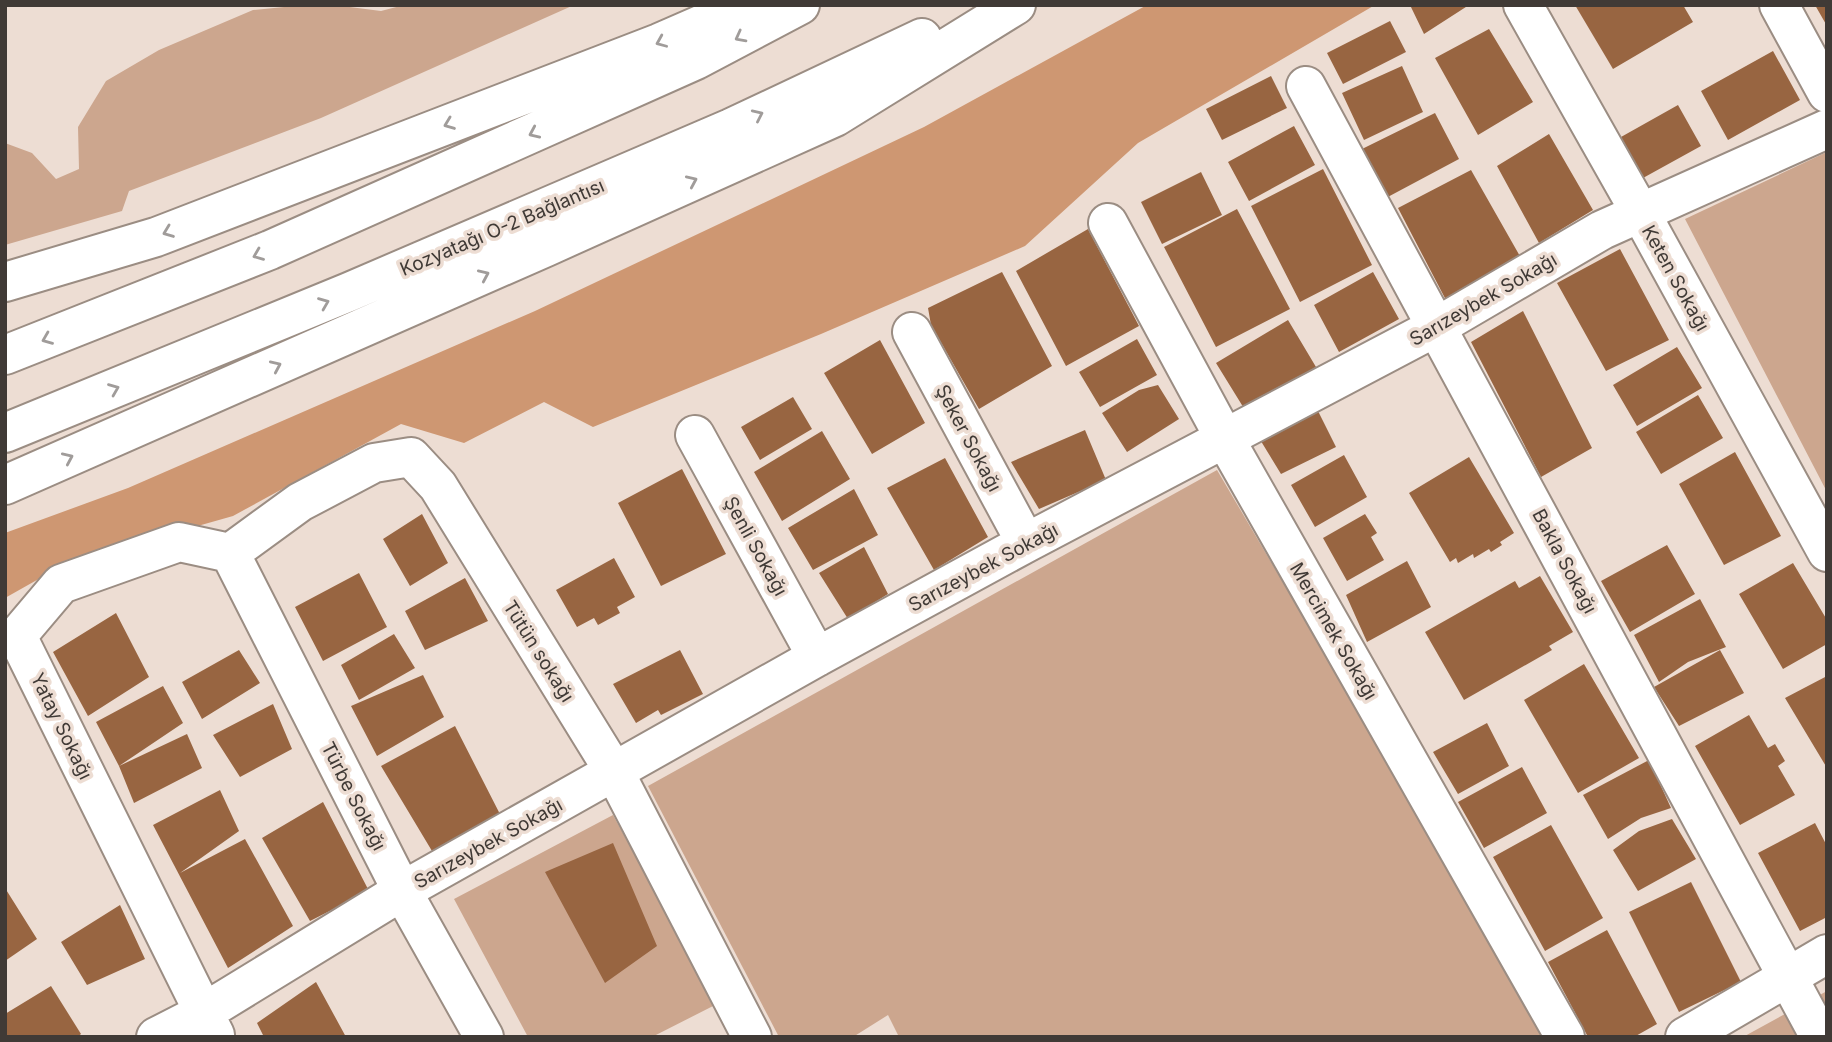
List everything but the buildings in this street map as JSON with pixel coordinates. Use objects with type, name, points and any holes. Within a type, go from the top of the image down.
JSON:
[{"type":"main road","points":[[5,282],[156,237],[659,43],[746,5]]},
{"type":"main road","points":[[5,355],[270,250],[696,61],[800,5]]},
{"type":"main road","name":"Kozyatağı O-2 Bağlantısı","points":[[5,433],[349,292],[731,128],[992,5]]},
{"type":"main road","points":[[5,485],[835,117],[1016,5]]},
{"type":"main road","name":"Keten Sokağı","points":[[1522,5],[1640,212],[1827,552]]},
{"type":"main road","points":[[1779,5],[1827,93]]},
{"type":"main road","name":"Bakla Sokağı","points":[[1306,86],[1789,975],[1820,1037]]},
{"type":"main road","name":"Sarızeybek Sokağı","points":[[156,1037],[209,1025],[402,891],[817,657],[1026,543],[1438,326],[1602,230],[1827,129]]},
{"type":"main road","name":"Mercimek Sokağı","points":[[1108,223],[1225,439],[1565,1037]]},
{"type":"main road","name":"Şeker Sokağı","points":[[912,332],[1026,543]]},
{"type":"main road","name":"Şenli Sokağı","points":[[695,435],[817,657]]},
{"type":"main road","name":"Tütün sokağı","points":[[230,552],[300,502],[374,463],[411,457],[438,486],[615,773],[752,1037]]},
{"type":"main road","name":"Yatay Sokağı","points":[[209,1025],[17,636],[61,584],[179,542],[230,552]]},
{"type":"main road","name":"Türbe Sokağı","points":[[230,552],[402,891],[484,1037]]},
{"type":"main road","points":[[1685,1037],[1827,954]]},
{"type":"shaded area","points":[[334,5],[381,11],[404,5],[574,5],[321,118],[129,191],[122,211],[5,245],[5,143],[32,153],[56,179],[79,169],[78,127],[106,81],[159,50],[253,10]]},
{"type":"shaded area","points":[[1147,5],[1375,5],[1138,143],[1025,246],[821,334],[593,427],[544,402],[464,443],[401,424],[233,516],[67,563],[5,598],[5,533],[128,488],[535,311],[924,127]]},
{"type":"shaded area","points":[[1827,152],[1827,492],[1685,219]]},
{"type":"shaded area","points":[[1217,470],[1550,1037],[899,1037],[888,1015],[853,1037],[779,1037],[648,786]]},
{"type":"shaded area","points":[[613,815],[717,1004],[652,1037],[528,1037],[454,899]]},
{"type":"shaded area","points":[[1827,991],[1827,1037],[1743,1037]]}]
